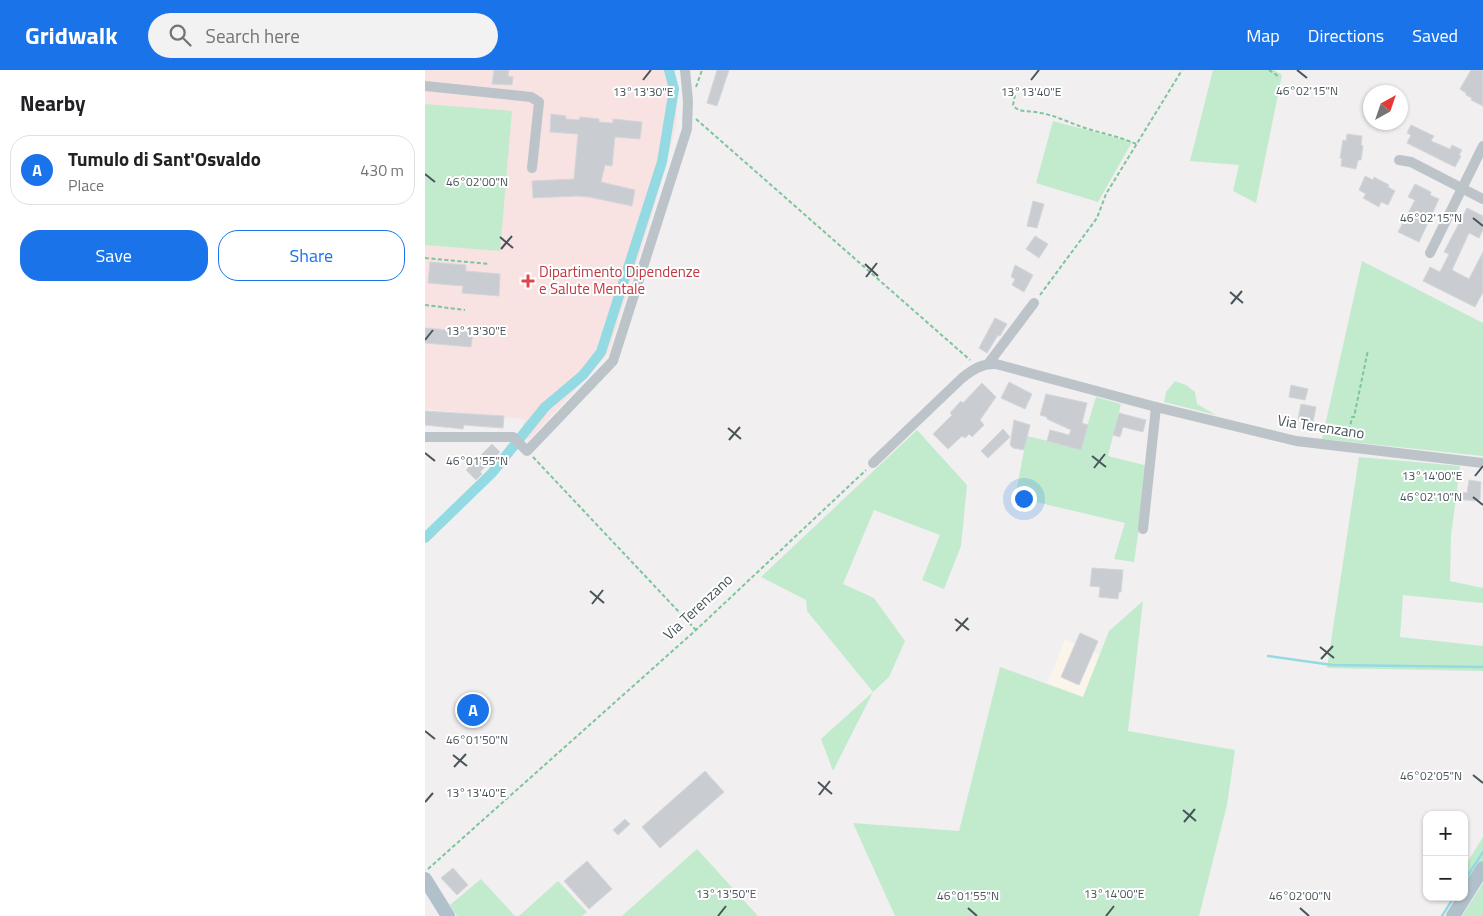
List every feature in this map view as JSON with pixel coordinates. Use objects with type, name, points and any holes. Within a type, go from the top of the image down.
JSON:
[{"type":"main road","points":[[1453,916],[1483,868]]},
{"type":"main road","points":[[425,879],[448,916]]},
{"type":"street","points":[[425,437],[513,437],[525,448],[613,361],[687,129],[688,101],[685,70]]},
{"type":"street","points":[[425,86],[531,96],[539,102],[532,168]]},
{"type":"street","points":[[1430,253],[1483,146]]},
{"type":"street","points":[[1399,160],[1411,162],[1483,199]]},
{"type":"street","points":[[873,463],[962,378],[983,365],[1034,303]]},
{"type":"street","name":"Via Terenzano","points":[[983,365],[996,364],[1156,407],[1296,441],[1483,463]]},
{"type":"street","points":[[1143,529],[1156,407]]},
{"type":"path","points":[[702,70],[688,111],[983,365]]},
{"type":"path","points":[[1034,303],[1097,218],[1106,194],[1182,70]]},
{"type":"path","points":[[1269,70],[1278,76]]},
{"type":"path","points":[[1015,95],[1013,105],[1019,111],[1044,113],[1088,129],[1124,138],[1136,144]]},
{"type":"path","points":[[425,258],[489,264]]},
{"type":"path","points":[[425,306],[465,310]]},
{"type":"path","points":[[1347,447],[1352,417],[1354,417],[1369,350]]},
{"type":"path","points":[[525,448],[696,630]]},
{"type":"path","name":"Via Terenzano","points":[[425,872],[696,630],[873,463]]},
{"type":"shaded area","name":"Dipartimento Dipendenze e Salute Mentale","points":[[425,70],[672,70],[678,90],[676,126],[654,208],[608,354],[528,441],[520,434],[525,419],[425,409]]},
{"type":"shaded area","points":[[1065,639],[1100,655],[1083,697],[1047,684]]},
{"type":"green space","points":[[1213,70],[1274,70],[1282,75],[1256,203],[1233,191],[1239,165],[1190,161]]},
{"type":"green space","points":[[425,104],[512,111],[500,251],[425,245]]},
{"type":"green space","points":[[1053,121],[1132,142],[1098,202],[1036,183]]},
{"type":"green space","points":[[1362,261],[1483,323],[1483,456],[1322,439]]},
{"type":"green space","points":[[1175,381],[1186,385],[1195,392],[1197,404],[1216,415],[1164,402],[1166,392]]},
{"type":"green space","points":[[1096,397],[1121,404],[1108,456],[1148,466],[1134,562],[1114,559],[1125,523],[1015,497],[1027,436],[1060,444],[1085,433]]},
{"type":"green space","points":[[917,430],[967,485],[961,546],[944,589],[922,580],[940,535],[874,510],[843,584],[874,598],[905,641],[889,677],[873,692],[807,611],[806,600],[761,577]]},
{"type":"green space","points":[[1359,457],[1460,466],[1451,536],[1450,581],[1483,588],[1483,603],[1403,595],[1400,637],[1483,646],[1483,671],[1327,668]]},
{"type":"green space","points":[[1143,601],[1128,731],[1235,750],[1227,805],[1199,916],[895,916],[853,823],[959,831],[1000,667],[1083,697],[1109,631]]},
{"type":"green space","points":[[873,692],[833,771],[821,739]]},
{"type":"green space","points":[[1483,837],[1483,860],[1468,883],[1468,861]]},
{"type":"green space","points":[[697,849],[758,916],[622,916]]},
{"type":"green space","points":[[481,879],[515,916],[457,916],[450,905]]},
{"type":"green space","points":[[558,881],[587,912],[582,916],[519,916]]},
{"type":"green space","points":[[1483,883],[1483,916],[1462,916]]},
{"type":"building","points":[[494,70],[509,70],[508,76],[513,77],[512,85],[492,84]]},
{"type":"building","points":[[717,70],[729,70],[717,106],[707,103]]},
{"type":"building","points":[[1471,70],[1483,70],[1483,106],[1471,100],[1472,98],[1460,89]]},
{"type":"building","points":[[551,114],[566,116],[566,119],[579,120],[580,117],[599,119],[599,122],[613,123],[613,119],[642,122],[640,139],[615,137],[612,166],[605,165],[601,182],[635,190],[632,206],[577,196],[533,198],[532,181],[574,179],[578,134],[550,132]]},
{"type":"building","points":[[1411,125],[1434,136],[1431,141],[1450,149],[1452,145],[1462,150],[1455,167],[1407,143],[1411,135],[1407,133]]},
{"type":"building","points":[[1347,134],[1362,136],[1361,160],[1358,160],[1356,169],[1341,166],[1342,159],[1340,158],[1343,140],[1346,141]]},
{"type":"building","points":[[1365,176],[1373,180],[1374,177],[1389,185],[1388,187],[1395,191],[1388,205],[1381,202],[1379,207],[1363,198],[1366,194],[1359,190]]},
{"type":"building","points":[[1415,184],[1431,192],[1430,195],[1439,199],[1419,242],[1398,232],[1415,200],[1408,197]]},
{"type":"building","points":[[1033,201],[1044,204],[1037,228],[1027,226]]},
{"type":"building","points":[[1467,208],[1483,216],[1483,230],[1479,238],[1469,233],[1452,270],[1469,279],[1483,252],[1483,292],[1475,307],[1423,281],[1430,267],[1440,272],[1449,254],[1444,252]]},
{"type":"building","points":[[1035,236],[1048,244],[1039,258],[1026,249]]},
{"type":"building","points":[[430,262],[466,265],[466,271],[500,274],[499,296],[462,293],[463,286],[428,283]]},
{"type":"building","points":[[1015,265],[1033,275],[1024,292],[1012,285],[1015,279],[1011,277]]},
{"type":"building","points":[[995,318],[1007,324],[987,353],[979,348]]},
{"type":"building","points":[[425,328],[473,332],[471,347],[425,343]]},
{"type":"building","points":[[1009,382],[1032,394],[1025,409],[1001,398]]},
{"type":"building","points":[[982,383],[996,397],[980,420],[984,425],[972,437],[969,434],[965,438],[962,436],[948,449],[933,434],[952,415],[950,413],[961,401],[963,403]]},
{"type":"building","points":[[1291,385],[1308,389],[1305,400],[1289,397]]},
{"type":"building","points":[[1046,394],[1087,403],[1082,423],[1088,425],[1081,450],[1047,441],[1050,430],[1069,435],[1071,430],[1040,415]]},
{"type":"building","points":[[1301,404],[1316,407],[1313,422],[1298,419]]},
{"type":"building","points":[[425,411],[504,416],[503,428],[464,425],[463,429],[425,425]]},
{"type":"building","points":[[1119,413],[1146,420],[1143,432],[1123,427],[1120,437],[1113,435]]},
{"type":"building","points":[[1014,420],[1030,425],[1024,450],[1013,448],[1010,445]]},
{"type":"building","points":[[1003,429],[1010,437],[988,458],[981,451]]},
{"type":"building","points":[[492,444],[500,452],[480,472],[482,474],[476,480],[466,470]]},
{"type":"building","points":[[1469,480],[1481,482],[1480,500],[1456,499],[1457,491],[1467,493]]},
{"type":"building","points":[[1092,568],[1123,570],[1121,592],[1119,592],[1118,599],[1099,597],[1100,587],[1090,586]]},
{"type":"building","points":[[1080,633],[1098,641],[1079,685],[1061,677]]},
{"type":"building","points":[[705,771],[724,792],[660,848],[642,827]]},
{"type":"building","points":[[625,819],[630,824],[618,835],[613,830]]},
{"type":"building","points":[[587,861],[612,889],[589,909],[564,881]]},
{"type":"building","points":[[453,868],[468,885],[457,895],[441,878]]},
{"type":"waterway","points":[[425,538],[492,473],[545,407],[583,375],[601,352],[662,162],[674,89],[669,70]]},
{"type":"waterway","points":[[1268,656],[1332,665],[1483,667]]},
{"type":"waterway","points":[[1468,875],[1483,852]]},
{"type":"waterway","points":[[1442,916],[1451,901]]},
{"type":"place","name":"Dipartimento Dipendenze e Salute Mentale","points":[[528,281]]},
{"type":"place","name":"Tumulo di Sant'Osvaldo","points":[[473,710]]}]
